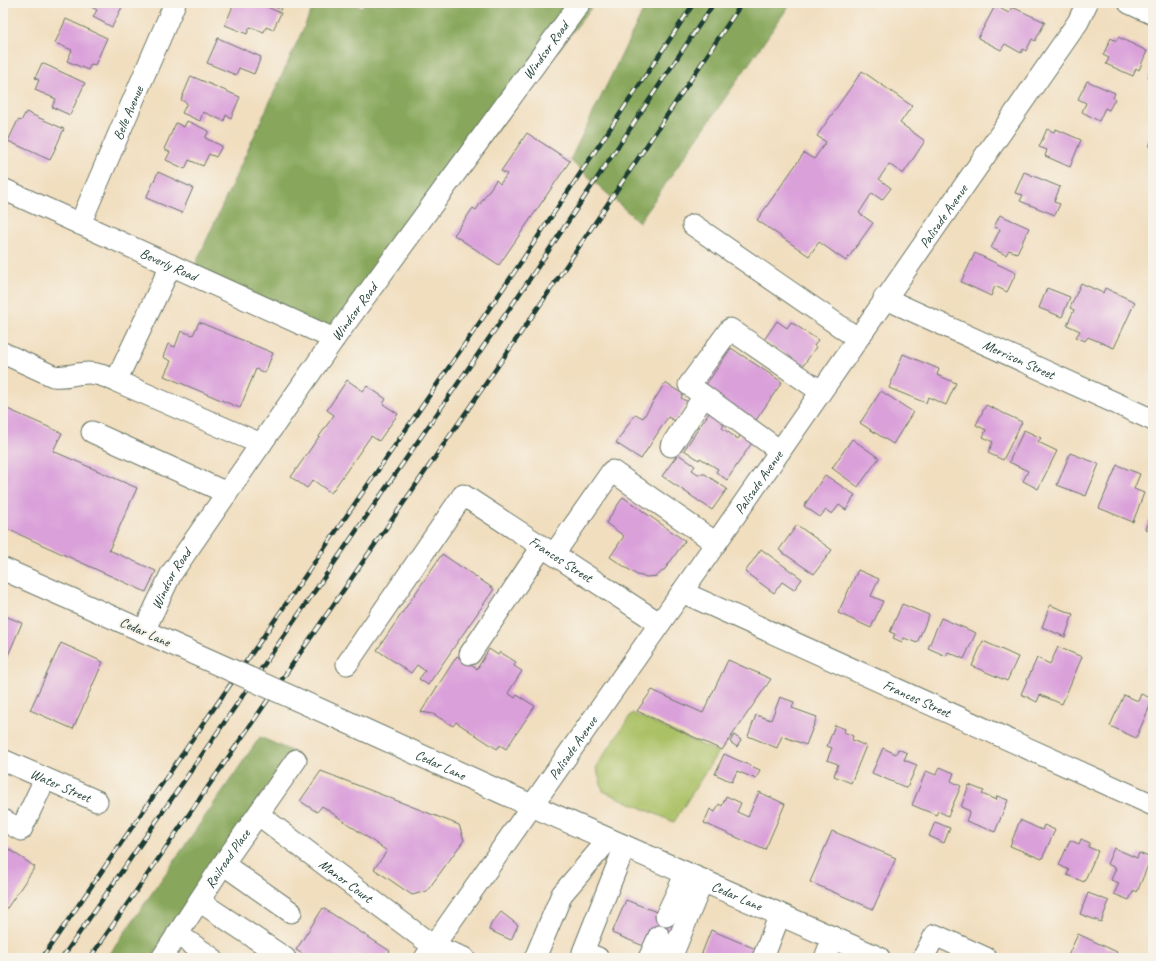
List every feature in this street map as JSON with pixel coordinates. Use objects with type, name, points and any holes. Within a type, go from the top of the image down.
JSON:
[{"type":"main road","name":"Cedar Lane","points":[[3,569],[879,958]]},
{"type":"street","name":"Belle Avenue","points":[[80,224],[176,3]]},
{"type":"street","name":"Windsor Road","points":[[144,631],[171,574],[261,444],[334,339],[580,3]]},
{"type":"street","name":"Palisade Avenue","points":[[429,952],[682,592],[884,298],[1078,22],[1087,3]]},
{"type":"street","points":[[1128,3],[1153,14]]},
{"type":"street","name":"Beverly Road","points":[[3,189],[334,339]]},
{"type":"street","points":[[693,225],[857,338]]},
{"type":"street","points":[[116,382],[171,264]]},
{"type":"street","name":"Merrison Street","points":[[884,298],[1153,420]]},
{"type":"street","points":[[780,450],[689,386],[730,329],[820,391]]},
{"type":"street","points":[[3,353],[53,376],[61,377],[88,373],[96,374],[261,444]]},
{"type":"street","points":[[671,446],[704,396]]},
{"type":"street","points":[[92,432],[227,493]]},
{"type":"street","points":[[470,654],[548,550],[612,471],[716,543]]},
{"type":"street","name":"Frances Street","points":[[347,664],[463,496],[659,623]]},
{"type":"street","name":"Frances Street","points":[[682,592],[1153,804]]},
{"type":"street","name":"Water Street","points":[[3,760],[97,801]]},
{"type":"street","name":"Railroad Place","points":[[162,958],[223,864],[259,815],[296,760]]},
{"type":"street","points":[[3,820],[21,830],[45,779]]},
{"type":"street","name":"Manor Court","points":[[259,815],[429,952],[464,958]]},
{"type":"street","points":[[535,958],[562,894],[617,842]]},
{"type":"street","points":[[598,958],[582,952],[617,842]]},
{"type":"street","points":[[223,864],[291,912]]},
{"type":"street","points":[[666,916],[694,876]]},
{"type":"street","points":[[671,958],[694,876]]},
{"type":"street","points":[[199,901],[286,958]]},
{"type":"street","points":[[763,958],[780,914]]},
{"type":"street","points":[[177,934],[212,958]]},
{"type":"street","points":[[649,958],[659,936]]},
{"type":"street","points":[[923,958],[935,936],[986,958]]},
{"type":"street","points":[[825,958],[833,937]]},
{"type":"green space","points":[[315,3],[347,3],[362,7],[365,3],[595,3],[334,339],[191,274]]},
{"type":"green space","points":[[647,3],[791,3],[639,222],[570,160]]},
{"type":"green space","points":[[632,713],[718,752],[674,822],[603,791],[596,767]]},
{"type":"green space","points":[[260,737],[298,754],[157,958],[107,958]]},
{"type":"building","points":[[84,3],[124,3],[112,27],[93,17],[97,10]]},
{"type":"building","points":[[230,3],[258,3],[281,13],[273,30],[266,27],[264,32],[250,27],[247,34],[225,25],[233,6],[229,5]]},
{"type":"building","points":[[275,3],[284,3],[281,10],[273,6]]},
{"type":"building","points":[[995,6],[1009,13],[1012,7],[1045,22],[1035,41],[1032,39],[1026,51],[1023,49],[1021,53],[1005,44],[1001,50],[978,38]]},
{"type":"building","points":[[66,19],[107,38],[95,65],[91,64],[88,70],[67,61],[72,50],[55,43]]},
{"type":"building","points":[[1118,37],[1147,51],[1139,70],[1136,68],[1133,76],[1106,64],[1109,58],[1103,55],[1111,38],[1116,41]]},
{"type":"building","points":[[218,38],[261,57],[254,74],[239,68],[236,75],[207,63]]},
{"type":"building","points":[[42,63],[85,83],[70,115],[52,107],[56,99],[35,90],[39,80],[35,78]]},
{"type":"building","points":[[1153,67],[1153,79],[1148,77]]},
{"type":"building","points":[[862,71],[912,106],[900,123],[925,141],[903,174],[889,164],[879,179],[891,188],[882,200],[872,193],[859,213],[873,223],[846,261],[819,242],[809,256],[757,220],[804,153],[814,159],[826,142],[817,136]]},
{"type":"building","points":[[191,76],[240,97],[231,118],[226,115],[224,121],[203,112],[200,121],[182,113],[187,103],[181,100]]},
{"type":"building","points":[[1087,81],[1115,93],[1113,98],[1115,99],[1109,110],[1105,108],[1099,121],[1082,112],[1086,103],[1078,99]]},
{"type":"building","points":[[26,112],[64,129],[50,160],[8,141],[18,120],[21,121]]},
{"type":"building","points":[[187,121],[209,131],[205,138],[222,146],[216,157],[209,154],[203,166],[189,160],[185,169],[166,160],[170,152],[164,149],[176,123],[184,127]]},
{"type":"building","points":[[1047,129],[1054,132],[1056,129],[1081,140],[1070,167],[1045,156],[1047,150],[1039,147]]},
{"type":"building","points":[[527,133],[570,161],[499,265],[454,235],[473,208],[476,210],[496,180],[500,184],[507,174],[501,171]]},
{"type":"building","points":[[1153,136],[1153,148],[1149,147]]},
{"type":"building","points":[[158,172],[193,188],[182,213],[146,198]]},
{"type":"building","points":[[1024,172],[1060,187],[1054,202],[1060,204],[1055,215],[1020,201],[1023,195],[1015,193]]},
{"type":"building","points":[[1000,215],[1029,228],[1017,253],[1009,250],[1006,255],[991,248],[1000,229],[994,227]]},
{"type":"building","points":[[975,253],[1016,273],[1007,292],[995,286],[991,296],[961,282]]},
{"type":"building","points":[[1081,283],[1103,293],[1105,288],[1135,302],[1114,348],[1088,337],[1085,341],[1076,337],[1080,331],[1067,325],[1074,310],[1070,308]]},
{"type":"building","points":[[1047,288],[1070,297],[1062,317],[1039,308]]},
{"type":"building","points":[[777,321],[787,328],[791,322],[818,340],[814,346],[816,347],[803,366],[764,340]]},
{"type":"building","points":[[199,322],[273,353],[265,373],[256,369],[240,408],[164,376],[171,361],[163,357],[168,344],[175,347],[181,331],[193,335]]},
{"type":"building","points":[[731,348],[782,382],[754,423],[703,389]]},
{"type":"building","points":[[903,354],[939,369],[937,375],[956,383],[946,405],[928,397],[926,403],[889,388]]},
{"type":"building","points":[[347,380],[363,391],[367,386],[386,399],[383,404],[398,414],[379,441],[371,436],[331,493],[313,480],[307,488],[291,477],[334,415],[327,410]]},
{"type":"building","points":[[665,383],[683,394],[681,398],[688,402],[675,421],[668,417],[641,459],[616,443],[635,414],[643,418]]},
{"type":"building","points":[[881,391],[913,412],[893,444],[860,423]]},
{"type":"building","points":[[986,405],[1022,422],[1003,460],[988,453],[993,442],[983,437],[986,430],[976,425]]},
{"type":"building","points":[[3,407],[62,433],[53,451],[137,488],[109,550],[156,571],[146,592],[3,527]]},
{"type":"building","points":[[709,413],[725,423],[722,428],[738,439],[741,434],[753,441],[727,480],[716,472],[718,469],[700,458],[699,460],[684,450]]},
{"type":"building","points":[[1024,430],[1041,438],[1038,442],[1057,451],[1038,489],[1023,481],[1028,471],[1009,462]]},
{"type":"building","points":[[852,439],[879,458],[858,487],[832,468]]},
{"type":"building","points":[[1070,453],[1099,464],[1086,496],[1057,485]]},
{"type":"building","points":[[678,454],[695,466],[692,470],[698,474],[705,474],[727,489],[712,510],[662,476]]},
{"type":"building","points":[[1117,465],[1140,474],[1134,489],[1144,493],[1133,522],[1099,508]]},
{"type":"building","points":[[825,475],[855,495],[846,510],[839,505],[832,514],[826,510],[820,517],[804,506]]},
{"type":"building","points":[[623,497],[685,541],[665,569],[657,576],[647,577],[637,575],[610,557],[624,536],[606,523]]},
{"type":"building","points":[[1153,511],[1153,533],[1145,529]]},
{"type":"building","points":[[797,525],[832,550],[814,574],[779,550]]},
{"type":"building","points":[[761,549],[802,579],[794,590],[782,582],[774,593],[745,572]]},
{"type":"building","points":[[442,554],[494,589],[428,685],[419,679],[425,671],[417,665],[411,673],[377,650]]},
{"type":"building","points":[[858,570],[879,579],[871,596],[883,601],[871,628],[838,613]]},
{"type":"building","points":[[902,604],[929,615],[917,643],[904,638],[902,642],[893,638],[895,634],[890,632]]},
{"type":"building","points":[[1050,605],[1073,614],[1065,637],[1042,627]]},
{"type":"building","points":[[3,615],[22,623],[3,667]]},
{"type":"building","points":[[941,618],[976,633],[964,659],[948,652],[946,656],[928,648]]},
{"type":"building","points":[[983,641],[1018,657],[1007,681],[972,666]]},
{"type":"building","points":[[61,643],[103,662],[73,729],[30,710]]},
{"type":"building","points":[[1058,647],[1082,657],[1062,704],[1040,695],[1037,702],[1021,694],[1037,658],[1050,664]]},
{"type":"building","points":[[489,649],[498,655],[500,652],[516,662],[514,666],[522,671],[508,693],[515,698],[517,695],[535,706],[506,749],[500,745],[497,749],[456,722],[453,726],[433,714],[421,712],[457,656],[477,669]]},
{"type":"building","points":[[728,660],[771,679],[722,750],[637,711],[652,690],[703,713]]},
{"type":"building","points":[[1141,694],[1153,699],[1136,738],[1110,726],[1124,695],[1138,701]]},
{"type":"building","points":[[780,697],[794,702],[792,708],[817,717],[806,745],[782,736],[777,748],[748,736],[756,715],[771,720]]},
{"type":"building","points":[[835,725],[845,729],[844,732],[853,736],[852,740],[866,746],[851,783],[834,776],[838,764],[827,760],[832,748],[827,746]]},
{"type":"building","points":[[734,735],[741,740],[737,747],[730,742]]},
{"type":"building","points":[[883,748],[896,754],[898,749],[907,753],[904,760],[917,765],[907,788],[872,773]]},
{"type":"building","points":[[724,754],[760,770],[756,779],[737,771],[732,782],[715,774]]},
{"type":"building","points":[[940,767],[954,773],[951,781],[961,786],[948,816],[938,811],[936,815],[912,805],[926,771],[936,775]]},
{"type":"building","points":[[321,771],[459,825],[464,840],[427,891],[412,895],[374,869],[387,851],[322,806],[317,812],[300,801]]},
{"type":"building","points":[[969,785],[984,791],[982,794],[996,800],[997,796],[1008,800],[995,832],[966,821],[970,811],[961,807]]},
{"type":"building","points":[[759,792],[785,804],[765,850],[704,823],[710,809],[715,812],[719,804],[722,806],[726,796],[741,803],[737,812],[748,817]]},
{"type":"building","points":[[1020,820],[1042,830],[1044,825],[1055,830],[1042,859],[1010,846]]},
{"type":"building","points":[[935,822],[950,828],[944,843],[929,836]]},
{"type":"building","points":[[832,831],[896,858],[873,909],[810,882]]},
{"type":"building","points":[[1081,839],[1090,843],[1088,847],[1098,851],[1084,882],[1067,875],[1069,870],[1059,865],[1070,840],[1079,844]]},
{"type":"building","points":[[3,845],[35,867],[3,914]]},
{"type":"building","points":[[1114,848],[1137,858],[1139,853],[1151,858],[1137,892],[1134,890],[1129,900],[1114,894],[1119,883],[1111,880],[1116,868],[1107,864]]},
{"type":"building","points":[[1088,893],[1109,901],[1101,922],[1080,914]]},
{"type":"building","points":[[626,900],[677,920],[669,940],[646,947],[612,933]]},
{"type":"building","points":[[323,908],[390,951],[385,958],[309,958],[296,950]]},
{"type":"building","points":[[501,912],[518,925],[511,940],[489,930],[491,924]]},
{"type":"building","points":[[711,930],[763,952],[760,958],[700,958]]},
{"type":"building","points":[[1078,934],[1117,952],[1114,958],[1067,958]]},
{"type":"railway","points":[[42,958],[511,277],[694,3]]},
{"type":"railway","points":[[62,958],[525,286],[714,3]]},
{"type":"railway","points":[[90,958],[544,299],[742,3]]}]
